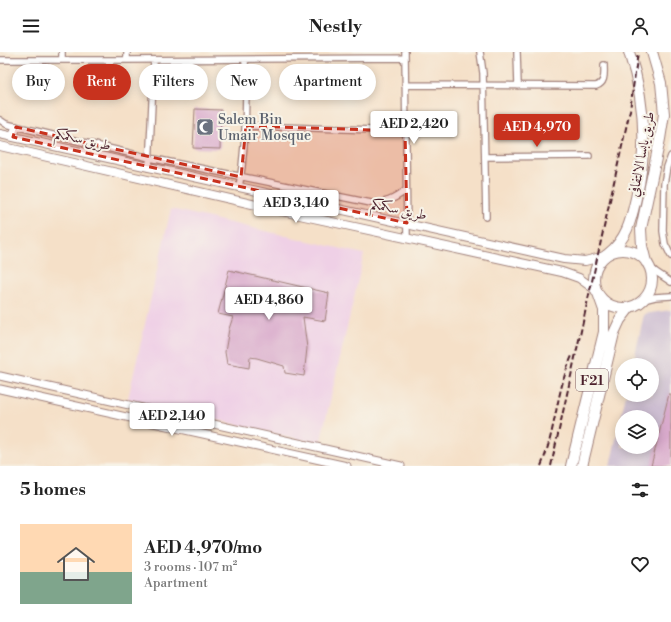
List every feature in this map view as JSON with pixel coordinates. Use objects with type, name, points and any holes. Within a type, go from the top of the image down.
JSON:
[{"type":"highway","name":"طريق يابسا الالتفافي","points":[[607,255],[619,244],[629,226],[638,193],[643,161],[644,134],[642,105],[636,75],[629,52]]},
{"type":"highway","name":"طريق يابسا الالتفافي","points":[[648,264],[642,246],[641,229],[664,114],[661,83],[652,52]]},
{"type":"highway","points":[[619,250],[630,251],[640,256],[648,264],[652,274],[649,291],[642,300],[630,307],[622,308],[611,305],[606,302],[598,292],[594,283],[595,272],[600,262],[607,255],[619,250]]},
{"type":"highway","name":"F21","points":[[572,466],[604,332],[604,310],[598,292]]},
{"type":"highway","name":"F21","points":[[582,466],[614,334],[620,320],[630,307]]},
{"type":"main road","points":[[13,137],[16,127]]},
{"type":"main road","name":"طريق سكمكم","points":[[0,134],[239,188],[407,223],[571,261],[592,260],[607,255]]},
{"type":"main road","name":"طريق سكمكم","points":[[0,146],[280,211],[568,274],[586,282],[598,292]]},
{"type":"street","points":[[62,52],[62,60]]},
{"type":"street","points":[[127,52],[127,60]]},
{"type":"street","points":[[271,52],[271,59]]},
{"type":"street","points":[[480,52],[483,86],[486,217]]},
{"type":"street","points":[[518,52],[518,86]]},
{"type":"street","points":[[0,60],[245,60],[405,55],[405,191],[407,238]]},
{"type":"street","points":[[149,168],[154,60]]},
{"type":"street","points":[[239,188],[246,126],[245,60]]},
{"type":"street","points":[[405,85],[598,86],[603,81],[604,65]]},
{"type":"street","points":[[0,120],[6,124],[16,127],[150,158],[377,203],[388,201],[405,191]]},
{"type":"street","points":[[246,126],[405,131]]},
{"type":"street","points":[[485,157],[589,156]]},
{"type":"street","points":[[671,156],[667,167],[664,184],[663,231],[665,244],[671,256]]},
{"type":"street","points":[[648,264],[656,272],[671,282]]},
{"type":"street","points":[[642,300],[671,296]]},
{"type":"street","points":[[0,376],[401,466]]},
{"type":"street","points":[[0,388],[347,466]]},
{"type":"highlighted area","points":[[246,126],[405,131],[407,223],[13,137],[16,127],[241,177]]},
{"type":"shaded area","points":[[171,209],[364,254],[320,444],[128,399]]},
{"type":"shaded area","points":[[671,310],[671,466],[610,466],[615,444],[615,454],[659,454],[659,410],[623,410],[624,402],[659,402],[659,358],[635,358],[644,314]]},
{"type":"building","points":[[195,109],[221,110],[220,149],[193,148]]},
{"type":"building","points":[[229,270],[329,293],[325,321],[303,317],[307,348],[304,376],[285,373],[284,366],[257,358],[250,357],[249,368],[227,364],[225,352],[229,329],[233,317],[218,314]]},
{"type":"building","points":[[669,394],[671,394],[671,466],[651,466],[654,454],[659,454],[659,434]]},
{"type":"railway","points":[[551,466],[630,110],[638,52]]},
{"type":"railway","points":[[541,466],[550,439],[563,383],[572,356]]},
{"type":"place","name":"Salem Bin Umair Mosque","points":[[205,127]]}]
